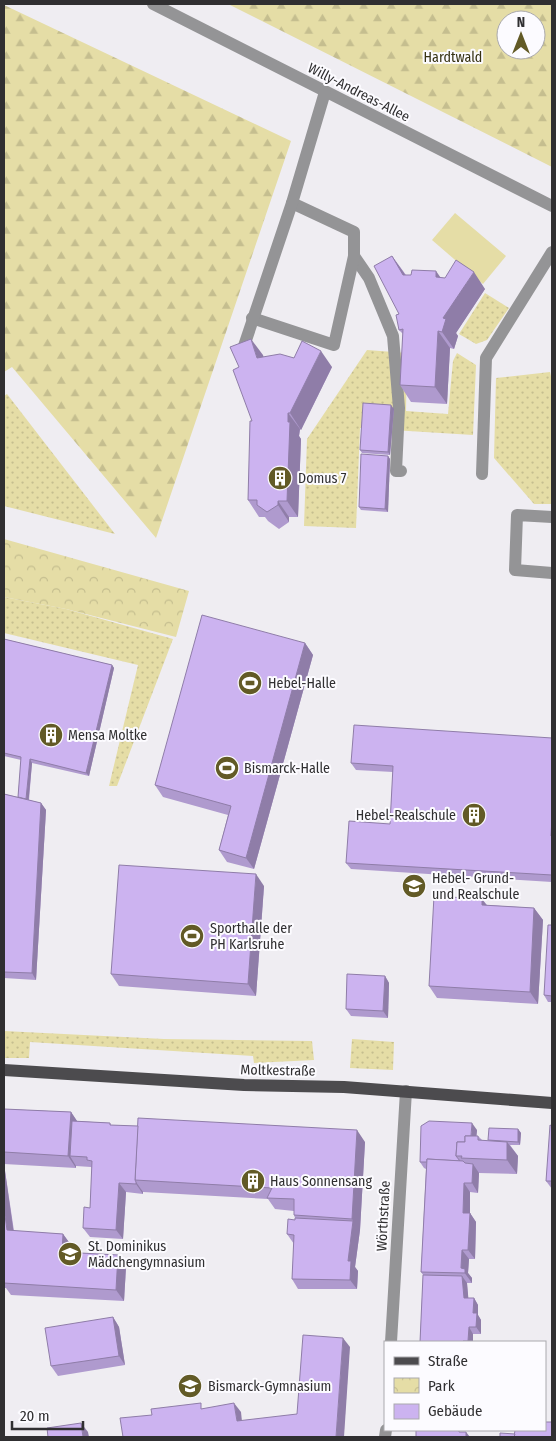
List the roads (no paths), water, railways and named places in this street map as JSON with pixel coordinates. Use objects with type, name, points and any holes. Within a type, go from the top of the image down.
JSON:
[{"type":"main road","name":"Moltkestraße","points":[[4,1070],[244,1085],[344,1087],[552,1103]]},
{"type":"street","name":"Willy-Andreas-Allee","points":[[153,4],[552,206]]},
{"type":"street","points":[[242,352],[292,204],[326,92]]},
{"type":"street","points":[[252,318],[334,345],[354,256],[354,232],[292,204]]},
{"type":"street","points":[[482,474],[486,358],[552,252]]},
{"type":"street","points":[[354,256],[369,278],[393,336],[399,408],[396,471],[402,471]]},
{"type":"street","points":[[552,518],[518,515],[515,570],[552,573]]},
{"type":"street","name":"Wörthstraße","points":[[391,1341],[406,1091]]},
{"type":"place","name":"Domus 7","points":[[280,478]]},
{"type":"place","name":"Hebel-Halle","points":[[250,683]]},
{"type":"place","name":"Mensa Moltke","points":[[51,735]]},
{"type":"place","name":"Bismarck-Halle","points":[[227,768]]},
{"type":"place","name":"Hebel-Realschule","points":[[474,815]]},
{"type":"place","name":"Hebel- Grund- und Realschule","points":[[414,886]]},
{"type":"place","name":"Sporthalle der PH Karlsruhe","points":[[192,936]]},
{"type":"place","name":"Haus Sonnensang","points":[[253,1181]]},
{"type":"place","name":"St. Dominikus Mädchengymnasium","points":[[70,1254]]},
{"type":"place","name":"Bismarck-Gymnasium","points":[[190,1386]]},
{"type":"park label","name":"Hardtwald","points":[[453,57]]}]
